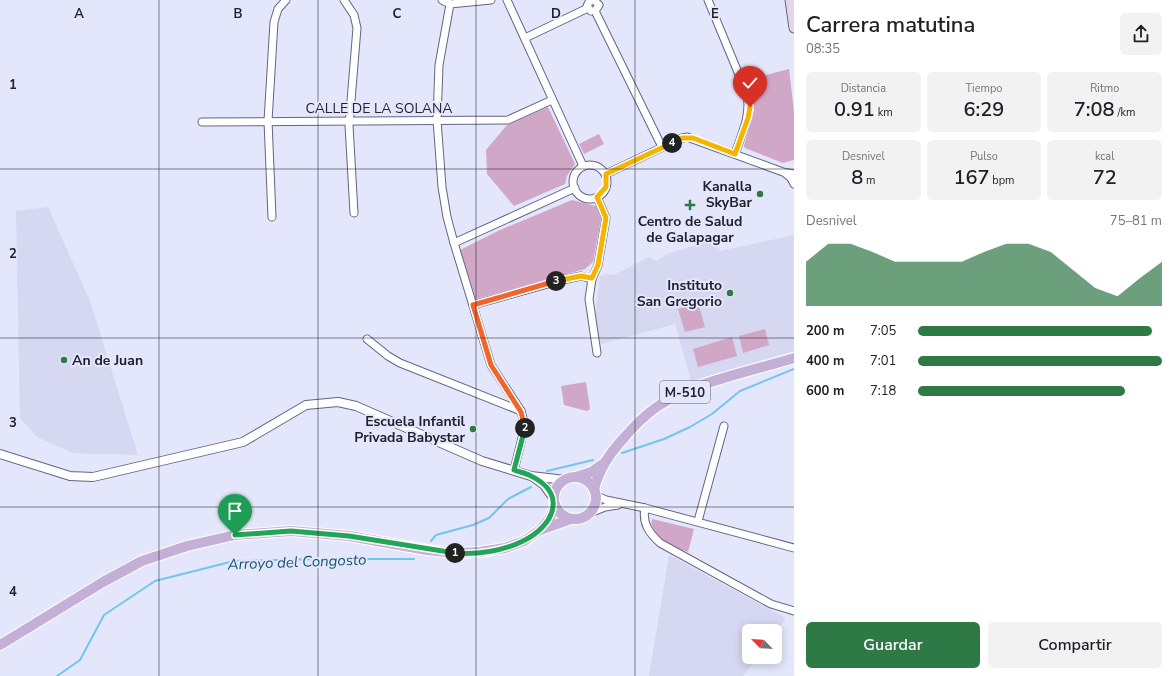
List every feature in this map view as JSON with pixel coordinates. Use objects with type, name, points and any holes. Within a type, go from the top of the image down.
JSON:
[{"type":"main road","points":[[790,0],[794,28]]},
{"type":"main road","name":"M-510","points":[[565,480],[576,478],[591,472],[604,463],[634,426],[658,406],[684,392],[792,359]]},
{"type":"main road","name":"M-510","points":[[590,513],[595,505],[594,492],[604,463]]},
{"type":"main road","points":[[576,478],[586,481],[594,492]]},
{"type":"main road","points":[[540,530],[550,518],[558,486],[565,480]]},
{"type":"main road","points":[[554,502],[559,513],[571,519]]},
{"type":"main road","points":[[0,645],[103,582],[142,561],[194,544],[235,535],[291,531],[349,536],[427,550],[465,553],[505,548],[524,541],[540,530],[571,519],[581,518],[590,513]]},
{"type":"street","points":[[272,217],[268,121],[274,22],[278,9],[286,0]]},
{"type":"street","points":[[344,0],[354,15],[357,28],[349,121],[354,213]]},
{"type":"street","points":[[442,0],[450,4],[491,0]]},
{"type":"street","points":[[507,0],[583,166]]},
{"type":"street","points":[[525,38],[588,8],[588,4],[593,0],[599,5],[595,11]]},
{"type":"street","points":[[708,0],[748,94],[750,107],[748,118],[735,154]]},
{"type":"street","points":[[450,4],[439,65],[437,120],[442,186],[447,217],[454,243],[491,365],[521,412],[525,426],[514,470]]},
{"type":"street","points":[[588,8],[591,11],[595,11],[662,147]]},
{"type":"street","name":"CALLE DE LA SOLANA","points":[[202,122],[508,120],[552,100]]},
{"type":"street","points":[[606,174],[662,147],[687,137],[783,172],[794,174]]},
{"type":"street","points":[[583,166],[596,166],[606,174],[606,187],[597,197],[584,197],[575,188],[575,175],[583,166]]},
{"type":"street","points":[[783,172],[791,178],[794,184]]},
{"type":"street","points":[[454,243],[575,188]]},
{"type":"street","points":[[597,197],[606,218],[598,265],[592,278],[589,299],[597,354]]},
{"type":"street","points":[[473,305],[562,280],[581,276],[592,278]]},
{"type":"street","points":[[367,339],[388,356],[400,363],[521,412]]},
{"type":"street","points":[[0,454],[70,476],[93,477],[243,442],[306,405],[338,402],[356,406],[482,461],[531,476],[565,480]]},
{"type":"street","points":[[698,522],[724,426]]},
{"type":"street","points":[[531,476],[544,485],[554,502]]},
{"type":"street","points":[[594,492],[606,500],[622,505],[645,508],[794,548]]},
{"type":"street","points":[[590,513],[605,507],[622,505]]},
{"type":"street","points":[[645,508],[644,522],[652,536],[660,543],[771,604],[794,611]]},
{"type":"shaded area","points":[[789,69],[794,112],[794,160],[783,163],[745,148],[744,146],[754,109],[752,93],[746,80]]},
{"type":"shaded area","points":[[548,107],[575,164],[567,176],[565,184],[514,206],[487,174],[486,150],[507,125]]},
{"type":"shaded area","points":[[599,134],[604,144],[584,154],[579,144]]},
{"type":"shaded area","points":[[572,200],[596,206],[601,219],[593,262],[585,269],[476,299],[460,250],[500,230]]},
{"type":"shaded area","name":"An de Juan","points":[[48,207],[90,301],[138,455],[73,453],[37,437],[20,418],[16,211]]},
{"type":"shaded area","name":"Instituto San Gregorio","points":[[794,235],[794,351],[691,381],[675,324],[601,344],[596,322],[596,307],[600,276],[606,274],[614,275],[649,257],[657,261],[667,254],[707,242],[718,247],[720,251]]},
{"type":"shaded area","points":[[698,303],[705,327],[685,332],[678,309]]},
{"type":"shaded area","points":[[765,329],[769,345],[743,353],[739,336]]},
{"type":"shaded area","points":[[732,337],[737,356],[698,367],[693,349]]},
{"type":"shaded area","points":[[586,382],[590,409],[587,411],[564,405],[561,386]]},
{"type":"shaded area","points":[[652,519],[694,529],[688,552],[669,544],[658,536],[654,531]]},
{"type":"shaded area","points":[[669,555],[786,618],[782,624],[742,624],[742,664],[752,664],[743,676],[649,676]]},
{"type":"waterway","points":[[622,453],[664,439],[690,427],[712,414],[740,391],[794,369]]},
{"type":"waterway","name":"Arroyo del Congosto","points":[[547,471],[593,460]]},
{"type":"waterway","name":"Arroyo del Congosto","points":[[431,541],[436,535],[473,525],[489,518],[508,499],[531,487]]},
{"type":"waterway","name":"Arroyo del Congosto","points":[[57,676],[80,660],[104,615],[155,581],[234,561],[414,559]]},
{"type":"place","name":"Kanalla SkyBar","points":[[760,194]]},
{"type":"place","name":"Centro de Salud de Galapagar","points":[[690,205]]},
{"type":"place","name":"Instituto San Gregorio","points":[[730,293]]},
{"type":"place","name":"An de Juan","points":[[64,360]]},
{"type":"place","name":"Escuela Infantil Privada Babystar","points":[[473,429]]},
{"type":"route","points":[[235,535],[291,531],[349,536],[427,550],[458,553],[480,552],[505,548],[524,541],[540,530],[550,518],[555,505],[554,499],[544,485],[531,476],[514,470],[525,426],[521,412],[491,365],[473,305],[562,280],[581,276],[592,278],[598,265],[606,218],[597,197],[603,193],[606,187],[606,174],[687,137],[735,154],[748,118],[750,107]]}]
